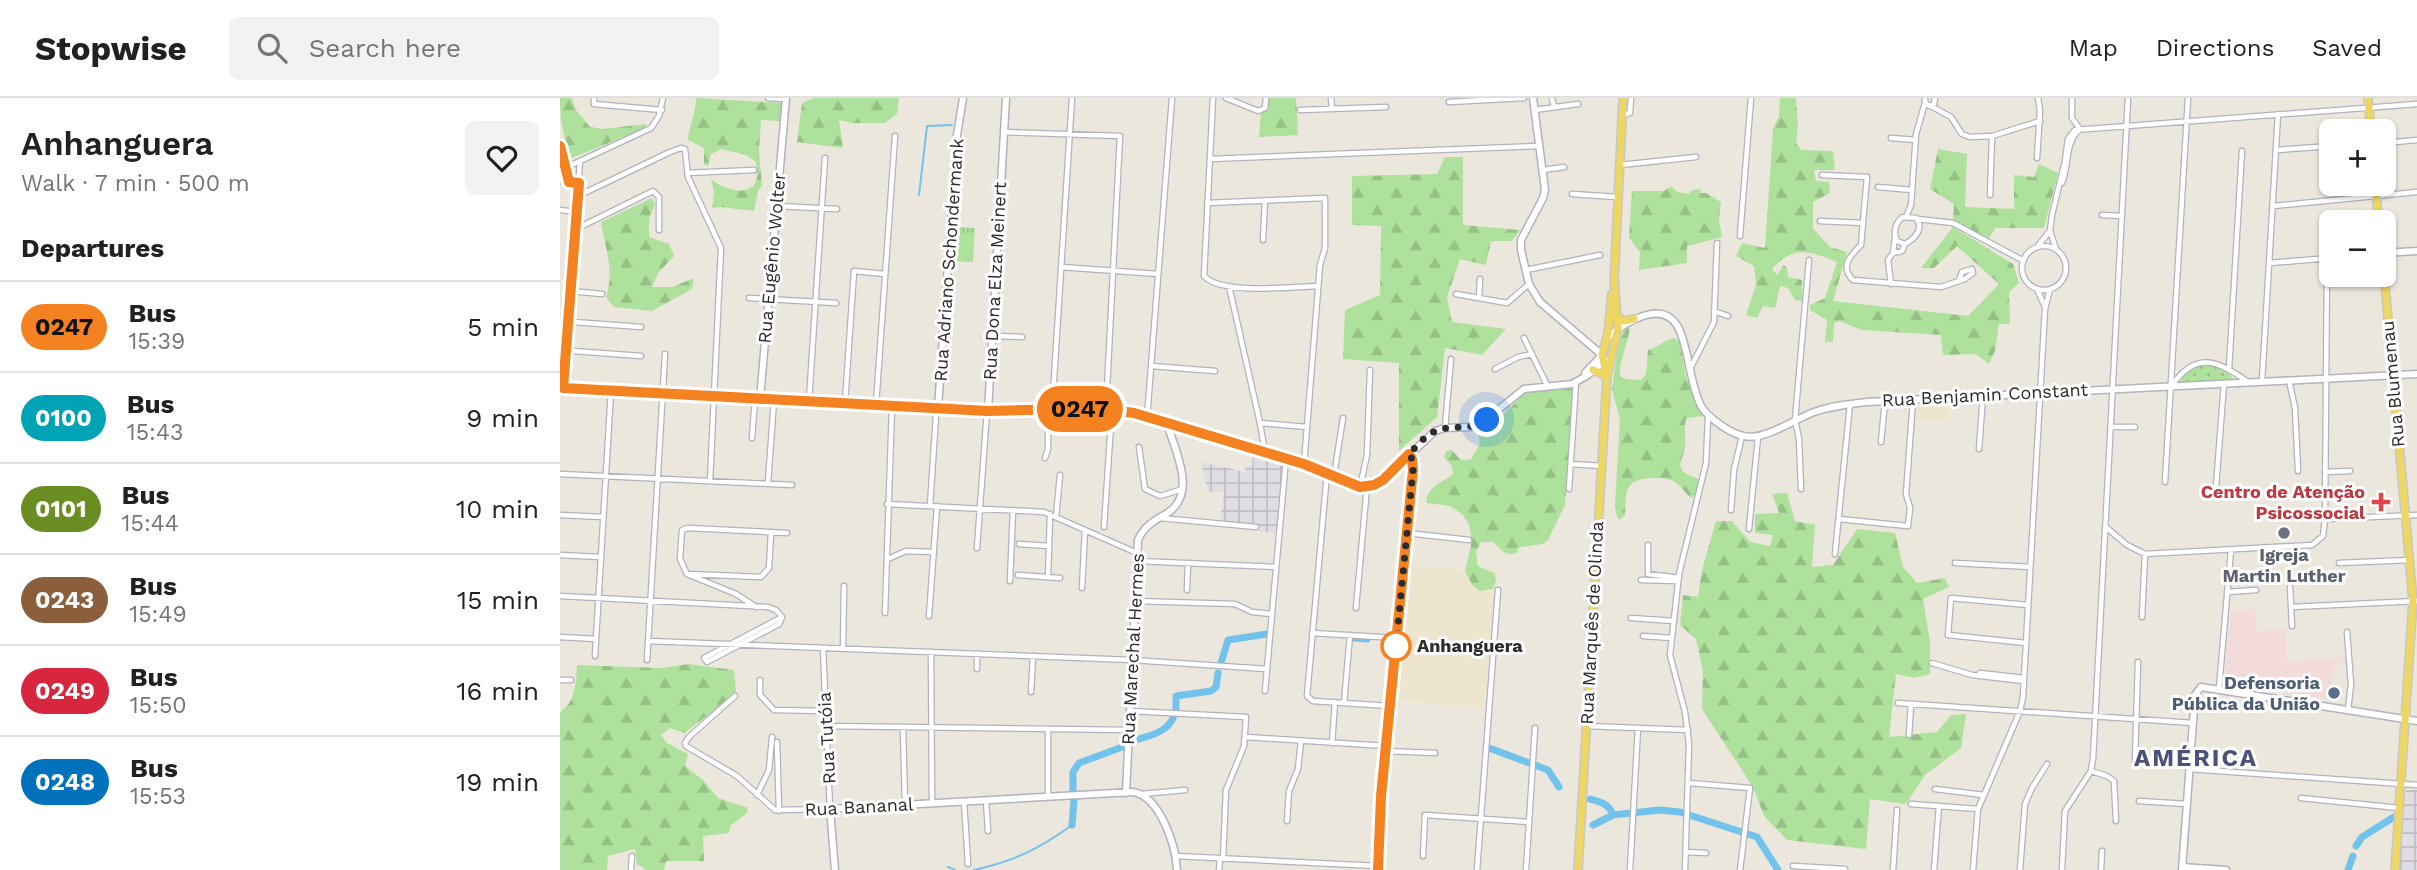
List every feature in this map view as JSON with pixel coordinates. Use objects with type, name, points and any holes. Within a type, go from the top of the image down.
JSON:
[{"type":"main road","name":"Rua Marquês de Olinda","points":[[1578,870],[1607,376],[1604,350],[1614,278],[1623,98]]},
{"type":"main road","points":[[2368,98],[2370,119]]},
{"type":"main road","points":[[2376,196],[2378,210]]},
{"type":"main road","name":"Rua Marquês de Olinda","points":[[1607,376],[1618,328],[1614,278]]},
{"type":"main road","name":"Rua Blumenau","points":[[2385,287],[2415,601],[2395,870]]},
{"type":"main road","points":[[1618,316],[1623,321],[1634,319]]},
{"type":"main road","points":[[1612,355],[1604,350],[1613,337],[1616,340]]},
{"type":"main road","points":[[1593,370],[1607,376]]},
{"type":"street","points":[[565,168],[651,128],[662,110],[663,98]]},
{"type":"street","points":[[768,98],[786,99]]},
{"type":"street","name":"Rua Adriano Schondermank","points":[[930,506],[957,135],[963,98]]},
{"type":"street","name":"Rua Dona Elza Meinert","points":[[977,548],[988,411],[1006,98]]},
{"type":"street","points":[[1045,458],[1048,449],[1072,98]]},
{"type":"street","points":[[1147,418],[1172,98]]},
{"type":"street","points":[[1213,98],[1203,268],[1208,280],[1247,289],[1318,286]]},
{"type":"street","points":[[1226,98],[1255,111],[1266,107],[1266,98]]},
{"type":"street","points":[[1331,98],[1332,109]]},
{"type":"street","points":[[1449,102],[1524,98]]},
{"type":"street","points":[[1533,98],[1545,190],[1521,240],[1525,270],[1529,284],[1540,302],[1593,347],[1604,350]]},
{"type":"street","points":[[1552,98],[1554,107]]},
{"type":"street","points":[[1623,115],[1630,113],[1631,98]]},
{"type":"street","points":[[1740,236],[1751,98]]},
{"type":"street","points":[[2037,158],[2040,121],[2038,98]]},
{"type":"street","points":[[2072,98],[2072,118],[2080,129]]},
{"type":"street","points":[[2062,870],[2065,811],[2091,771],[2096,716],[2128,98]]},
{"type":"street","points":[[2165,482],[2189,98]]},
{"type":"street","name":"Rua Eugênio Wolter","points":[[758,399],[786,99]]},
{"type":"street","points":[[594,101],[662,110]]},
{"type":"street","points":[[1906,217],[1912,190],[1916,141],[1921,116],[1929,101],[1951,117],[1965,135],[1977,138],[2040,121]]},
{"type":"street","points":[[1534,110],[1578,104]]},
{"type":"street","points":[[2022,260],[2038,247],[2050,231],[2067,139],[2072,132],[2080,129],[2417,104]]},
{"type":"street","points":[[1300,110],[1386,107]]},
{"type":"street","points":[[2262,381],[2278,114]]},
{"type":"street","points":[[1004,132],[1121,136],[1104,527]]},
{"type":"street","points":[[876,405],[895,136]]},
{"type":"street","points":[[1990,195],[1992,136]]},
{"type":"street","points":[[1891,138],[1916,141]]},
{"type":"street","points":[[2396,141],[2417,140]]},
{"type":"street","points":[[1210,159],[1538,146]]},
{"type":"street","points":[[2276,150],[2319,147]]},
{"type":"street","points":[[578,196],[663,155],[683,148],[686,153],[687,173],[721,248],[710,481]]},
{"type":"street","points":[[560,150],[569,182]]},
{"type":"street","points":[[2229,368],[2242,151]]},
{"type":"street","points":[[1620,164],[1696,157]]},
{"type":"street","points":[[809,401],[825,158]]},
{"type":"street","points":[[580,161],[561,388],[988,411],[1109,409],[1304,464],[1364,486],[1383,480],[1430,434],[1445,428],[1479,425],[1524,389],[1577,382],[1593,370],[1618,328],[1634,319],[1653,314],[1672,320],[1678,328],[1702,407],[1708,415],[1706,463],[1679,580],[1672,638],[1671,661],[1688,730],[1689,783],[1685,870]]},
{"type":"street","points":[[1542,170],[1564,167]]},
{"type":"street","points":[[687,173],[754,170]]},
{"type":"street","points":[[1822,175],[1867,177],[1861,245],[1849,257],[1849,276],[1857,281],[1941,287],[1959,281],[1970,276],[1962,272],[1959,281]]},
{"type":"street","points":[[560,181],[579,183]]},
{"type":"street","points":[[1878,187],[1912,190]]},
{"type":"street","points":[[575,229],[653,191],[659,197],[659,230]]},
{"type":"street","points":[[2396,194],[2417,192]]},
{"type":"street","points":[[1572,194],[1618,197]]},
{"type":"street","points":[[2273,206],[2376,196]]},
{"type":"street","points":[[1207,203],[1325,198],[1325,248],[1320,265],[1304,464]]},
{"type":"street","points":[[1263,240],[1265,201]]},
{"type":"street","points":[[777,205],[837,209]]},
{"type":"street","points":[[1910,205],[1920,229]]},
{"type":"street","points":[[560,210],[576,212]]},
{"type":"street","points":[[2102,215],[2122,216]]},
{"type":"street","points":[[1891,284],[1888,260],[1892,253],[1896,224],[1899,219],[1906,217],[1952,223],[2022,260]]},
{"type":"street","points":[[1892,253],[1902,251],[1905,244],[1920,229],[1938,220]]},
{"type":"street","points":[[1820,221],[1863,223]]},
{"type":"street","points":[[1973,870],[1978,809],[2020,711],[2024,680],[2045,309],[2050,289],[2067,271],[2050,231]]},
{"type":"street","points":[[1895,236],[1897,241],[1905,244]]},
{"type":"street","points":[[1690,369],[1712,326],[1717,243]]},
{"type":"street","points":[[2038,247],[2056,249]]},
{"type":"street","points":[[2396,252],[2417,251]]},
{"type":"street","points":[[1525,270],[1601,255]]},
{"type":"street","points":[[2269,263],[2319,259]]},
{"type":"street","points":[[1801,489],[1795,420],[1809,260]]},
{"type":"street","points":[[2022,260],[2022,272],[2037,289],[2045,309]]},
{"type":"street","points":[[1061,267],[1158,274]]},
{"type":"street","points":[[845,403],[854,271],[885,274]]},
{"type":"street","points":[[1479,298],[1480,279]]},
{"type":"street","points":[[1456,294],[1510,302],[1529,284]]},
{"type":"street","points":[[1229,286],[1265,453]]},
{"type":"street","points":[[2107,528],[2127,545],[2145,554],[2312,545],[2323,536],[2328,287]]},
{"type":"street","points":[[2037,289],[2050,289]]},
{"type":"street","points":[[570,291],[602,294]]},
{"type":"street","points":[[749,298],[836,303]]},
{"type":"street","points":[[1714,310],[1728,316]]},
{"type":"street","points":[[1616,340],[1634,319]]},
{"type":"street","points":[[560,321],[641,327]]},
{"type":"street","points":[[992,336],[1022,337]]},
{"type":"street","points":[[1524,338],[1548,387]]},
{"type":"street","points":[[563,350],[640,356]]},
{"type":"street","points":[[1569,489],[1577,382],[1604,350]]},
{"type":"street","points":[[647,660],[664,354]]},
{"type":"street","points":[[1495,369],[1513,359],[1532,354]]},
{"type":"street","points":[[1445,428],[1451,359]]},
{"type":"street","points":[[2171,386],[2184,370],[2198,363],[2210,362],[2229,368],[2248,382]]},
{"type":"street","points":[[1151,366],[1215,371]]},
{"type":"street","points":[[1356,608],[1370,370]]},
{"type":"street","name":"Rua Benjamin Constant","points":[[1708,415],[1742,436],[1758,437],[1823,409],[1885,400],[2417,373]]},
{"type":"street","points":[[2289,380],[2295,408],[2298,471]]},
{"type":"street","points":[[2216,487],[2224,383]]},
{"type":"street","points":[[595,656],[611,391]]},
{"type":"street","points":[[1979,449],[1983,395]]},
{"type":"street","points":[[752,438],[758,399]]},
{"type":"street","points":[[1839,519],[1908,526],[1910,508],[1906,494],[1913,399]]},
{"type":"street","points":[[768,483],[774,400]]},
{"type":"street","points":[[1881,442],[1885,400]]},
{"type":"street","points":[[1835,554],[1850,404]]},
{"type":"street","points":[[885,613],[892,406]]},
{"type":"street","points":[[1334,477],[1343,418]]},
{"type":"street","points":[[1260,423],[1307,427]]},
{"type":"street","points":[[1139,447],[1145,489],[1160,496],[1184,489],[1167,424]]},
{"type":"street","points":[[2112,427],[2135,427]]},
{"type":"street","points":[[1731,509],[1734,470],[1742,436]]},
{"type":"street","points":[[1749,529],[1758,437]]},
{"type":"street","points":[[1176,856],[1378,868],[1386,749],[1413,470],[1409,454]]},
{"type":"street","points":[[1265,691],[1286,459]]},
{"type":"street","points":[[1571,464],[1602,466]]},
{"type":"street","points":[[2325,472],[2350,471]]},
{"type":"street","points":[[1326,473],[1306,693],[1308,698],[1390,706]]},
{"type":"street","points":[[560,474],[792,485]]},
{"type":"street","points":[[1048,577],[1049,546],[1059,475]]},
{"type":"street","name":"Rua Marechal Hermes","points":[[1125,793],[1137,557],[1142,532],[1177,505],[1184,489]]},
{"type":"street","points":[[887,504],[1013,510],[1053,516],[1137,557],[1276,568]]},
{"type":"street","points":[[929,616],[937,506]]},
{"type":"street","points":[[1010,581],[1013,510]]},
{"type":"street","points":[[2325,519],[2417,514]]},
{"type":"street","points":[[560,515],[603,517]]},
{"type":"street","points":[[1159,518],[1256,527]]},
{"type":"street","points":[[756,607],[687,574],[681,562],[684,531],[697,528],[787,533]]},
{"type":"street","points":[[1082,588],[1085,530]]},
{"type":"street","points":[[687,574],[755,578],[766,573],[771,533]]},
{"type":"street","points":[[1407,533],[1469,540]]},
{"type":"street","points":[[1019,544],[1049,546]]},
{"type":"street","points":[[1648,545],[1648,574],[1679,580]]},
{"type":"street","points":[[2219,688],[2231,550]]},
{"type":"street","points":[[888,559],[906,551],[934,552]]},
{"type":"street","points":[[2142,617],[2145,554]]},
{"type":"street","points":[[560,555],[601,557]]},
{"type":"street","points":[[2339,563],[2409,559]]},
{"type":"street","points":[[1187,590],[1188,563]]},
{"type":"street","points":[[1955,563],[2030,567]]},
{"type":"street","points":[[708,583],[706,578],[710,575]]},
{"type":"street","points":[[1018,575],[1060,578]]},
{"type":"street","points":[[718,587],[717,579],[722,576]]},
{"type":"street","points":[[1641,580],[1679,580]]},
{"type":"street","points":[[843,649],[844,586]]},
{"type":"street","points":[[2290,587],[2291,626]]},
{"type":"street","points":[[1477,870],[1498,590]]},
{"type":"street","points":[[2227,593],[2256,590]]},
{"type":"street","points":[[560,596],[773,608],[782,617]]},
{"type":"street","points":[[2026,643],[1948,635],[1951,598],[2028,605]]},
{"type":"street","points":[[1135,601],[1235,604],[1256,613],[1272,614]]},
{"type":"street","points":[[2291,607],[2415,601]]},
{"type":"street","points":[[782,617],[779,624],[706,662],[704,658],[782,617]]},
{"type":"street","points":[[1631,618],[1674,621]]},
{"type":"street","points":[[2347,632],[2351,684],[2348,710]]},
{"type":"street","points":[[1312,633],[1396,638]]},
{"type":"street","points":[[1345,703],[1350,635]]},
{"type":"street","points":[[1643,636],[1672,638]]},
{"type":"street","points":[[560,637],[596,639]]},
{"type":"street","points":[[648,641],[1132,660],[1267,669]]},
{"type":"street","name":"Rua Tutóia","points":[[822,648],[835,870]]},
{"type":"street","points":[[931,652],[932,803]]},
{"type":"street","points":[[977,654],[977,669]]},
{"type":"street","points":[[1031,692],[1033,656]]},
{"type":"street","points":[[2135,761],[2138,662]]},
{"type":"street","points":[[1932,663],[1972,675],[2024,680]]},
{"type":"street","points":[[1980,673],[2024,680]]},
{"type":"street","points":[[560,680],[571,680]]},
{"type":"street","points":[[760,680],[760,695],[774,710],[826,711]]},
{"type":"street","points":[[2226,870],[2182,869],[2195,695],[2198,689],[2205,686],[2219,688],[2417,721]]},
{"type":"street","name":"Rua Bananal","points":[[735,696],[685,743],[693,751],[737,776],[771,808],[779,811],[1125,793]]},
{"type":"street","points":[[1332,743],[1335,702]]},
{"type":"street","points":[[1898,703],[2193,723]]},
{"type":"street","points":[[1909,735],[1911,704]]},
{"type":"street","points":[[1130,711],[1246,717],[1246,737],[1238,765],[1226,790],[1219,870]]},
{"type":"street","points":[[826,726],[1129,730]]},
{"type":"street","points":[[1586,726],[1688,730]]},
{"type":"street","points":[[903,727],[905,804]]},
{"type":"street","points":[[1527,870],[1535,728]]},
{"type":"street","points":[[1630,870],[1637,728]]},
{"type":"street","points":[[1048,729],[1048,797]]},
{"type":"street","points":[[757,795],[769,770],[772,737]]},
{"type":"street","points":[[1246,737],[1435,753]]},
{"type":"street","points":[[1287,821],[1289,791],[1298,769],[1301,741]]},
{"type":"street","points":[[777,742],[779,811]]},
{"type":"street","points":[[2020,870],[2025,804],[2047,764]]},
{"type":"street","points":[[2190,769],[2417,785]]},
{"type":"street","points":[[2091,771],[2114,781],[2116,821]]},
{"type":"street","points":[[1689,783],[1750,788],[1740,870]]},
{"type":"street","points":[[1935,789],[1984,794]]},
{"type":"street","points":[[1125,793],[1185,790]]},
{"type":"street","points":[[1142,794],[1153,804],[1173,842],[1177,870]]},
{"type":"street","points":[[2301,798],[2399,808]]},
{"type":"street","points":[[986,800],[988,831]]},
{"type":"street","points":[[964,801],[968,864]]},
{"type":"street","points":[[2139,801],[2187,804]]},
{"type":"street","points":[[1911,804],[1978,809]]},
{"type":"street","points":[[1934,870],[1938,806]]},
{"type":"street","points":[[1893,870],[1897,810]]},
{"type":"street","points":[[1423,856],[1426,816],[1529,822]]},
{"type":"street","points":[[2101,870],[2102,851]]},
{"type":"street","points":[[1686,852],[1706,853]]},
{"type":"street","points":[[631,870],[632,856]]},
{"type":"street","points":[[1793,866],[1845,869]]},
{"type":"shaded area","points":[[1950,401],[1949,422],[1917,422],[1919,402]]},
{"type":"shaded area","points":[[1253,453],[1284,461],[1276,533],[1259,532],[1259,525],[1220,521],[1224,492],[1208,492],[1201,462],[1245,472],[1246,466],[1252,466]]},
{"type":"shaded area","points":[[1409,566],[1497,571],[1484,708],[1398,701]]},
{"type":"shaded area","points":[[2255,609],[2256,631],[2285,629],[2287,662],[2345,657],[2345,664],[2334,665],[2328,699],[2227,682],[2225,678],[2231,610]]},
{"type":"shaded area","points":[[2408,789],[2417,790],[2417,870],[2399,870],[2405,792]]},
{"type":"green space","points":[[560,98],[572,98],[576,110],[590,127],[602,129],[646,124],[645,128],[572,158],[563,129]]},
{"type":"green space","points":[[696,98],[783,103],[780,121],[761,120],[759,151],[762,185],[754,211],[712,208],[714,192],[711,179],[731,190],[749,189],[756,180],[756,162],[746,155],[721,149],[711,154],[708,166],[704,164],[704,148],[688,140]]},
{"type":"green space","points":[[814,98],[899,98],[897,114],[885,123],[852,123],[839,120],[843,148],[797,142],[802,103]]},
{"type":"green space","points":[[1269,98],[1296,98],[1298,135],[1259,137],[1261,113],[1266,109]]},
{"type":"green space","points":[[1780,98],[1796,98],[1796,143],[1801,150],[1833,151],[1835,170],[1814,170],[1816,181],[1829,182],[1830,193],[1813,202],[1813,229],[1830,247],[1847,252],[1833,301],[1968,316],[1999,284],[1957,246],[1934,268],[1921,268],[1953,227],[2013,264],[2019,283],[2009,292],[2010,324],[1999,324],[1995,351],[1989,364],[1976,354],[1943,355],[1941,335],[1862,330],[1839,321],[1834,323],[1833,342],[1825,342],[1827,320],[1810,310],[1810,305],[1825,298],[1837,262],[1810,253],[1794,253],[1772,269],[1777,275],[1784,265],[1788,277],[1802,280],[1802,301],[1795,300],[1788,288],[1780,286],[1775,308],[1763,306],[1757,318],[1746,315],[1756,285],[1754,266],[1736,256],[1742,243],[1765,248],[1773,129],[1779,116]]},
{"type":"green space","points":[[1938,149],[1967,154],[1965,207],[2014,209],[2014,175],[2034,177],[2039,164],[2058,173],[2044,228],[1995,228],[1988,240],[1953,220],[1954,204],[1930,189]]},
{"type":"green space","points":[[1445,157],[1463,157],[1463,225],[1520,230],[1512,241],[1491,241],[1486,265],[1460,259],[1447,297],[1452,322],[1506,329],[1482,355],[1445,348],[1437,417],[1399,451],[1399,363],[1343,359],[1345,310],[1380,295],[1381,226],[1352,225],[1352,176],[1437,174]]},
{"type":"green space","points":[[1671,186],[1677,192],[1689,194],[1692,190],[1700,189],[1701,193],[1721,202],[1719,220],[1722,237],[1687,246],[1687,263],[1639,270],[1640,252],[1629,238],[1632,191],[1664,191]]},
{"type":"green space","points":[[652,198],[655,205],[649,218],[649,237],[669,244],[674,256],[658,273],[652,287],[672,287],[694,278],[692,289],[652,311],[614,307],[606,297],[610,278],[601,222]]},
{"type":"green space","points":[[956,227],[975,228],[973,262],[953,261]]},
{"type":"green space","points":[[1630,327],[1620,376],[1641,380],[1646,374],[1648,350],[1675,338],[1680,343],[1686,377],[1703,416],[1687,418],[1685,450],[1680,465],[1683,472],[1698,479],[1695,495],[1691,498],[1677,484],[1667,479],[1637,481],[1628,488],[1625,515],[1619,520],[1615,505],[1620,419],[1612,390],[1618,342],[1626,328]]},
{"type":"green space","points":[[2207,364],[2226,370],[2234,380],[2181,382],[2190,369]]},
{"type":"green space","points":[[1573,387],[1565,505],[1548,540],[1543,544],[1519,547],[1517,553],[1509,554],[1493,542],[1481,542],[1476,552],[1478,566],[1494,573],[1496,580],[1493,589],[1480,591],[1473,586],[1465,571],[1472,541],[1469,524],[1462,514],[1450,506],[1427,503],[1431,490],[1453,474],[1452,466],[1444,457],[1446,451],[1452,450],[1462,460],[1471,459],[1480,444],[1478,430],[1504,414],[1526,392]]},
{"type":"green space","points":[[1787,493],[1795,521],[1815,525],[1812,567],[1833,565],[1857,529],[1895,533],[1903,567],[1917,583],[1945,578],[1949,587],[1923,599],[1930,642],[1930,674],[1914,678],[1896,674],[1889,737],[1937,732],[1951,715],[1966,714],[1961,748],[1925,775],[1906,804],[1870,799],[1866,849],[1787,840],[1764,816],[1753,787],[1702,709],[1703,672],[1696,639],[1680,625],[1683,595],[1698,597],[1702,570],[1716,521],[1732,521],[1750,542],[1770,546],[1773,535],[1755,533],[1755,514],[1779,513],[1772,494]]},
{"type":"green space","points":[[688,664],[734,670],[736,691],[684,733],[670,728],[661,735],[667,743],[688,754],[685,766],[703,780],[718,798],[748,808],[747,813],[730,826],[729,833],[703,836],[704,861],[666,861],[664,870],[647,870],[637,864],[635,849],[608,856],[607,870],[560,870],[560,712],[572,697],[577,665],[662,668]]},
{"type":"waterway","points":[[919,195],[927,126],[952,125]]},
{"type":"waterway","points":[[1221,663],[1228,640],[1267,634]]},
{"type":"waterway","points":[[1354,638],[1367,639]]},
{"type":"waterway","points":[[1176,709],[1176,696],[1211,691],[1216,687],[1218,673]]},
{"type":"waterway","points":[[1136,740],[1162,730],[1173,718]]},
{"type":"waterway","points":[[1073,790],[1073,772],[1079,763],[1125,746]]},
{"type":"waterway","points":[[1489,748],[1548,770],[1559,787]]},
{"type":"waterway","points":[[1590,799],[1607,806],[1613,815]]},
{"type":"waterway","points":[[1072,825],[1074,800]]},
{"type":"waterway","points":[[1593,825],[1613,815],[1659,810],[1680,812],[1757,837],[1778,870]]},
{"type":"waterway","points":[[2356,846],[2362,837],[2394,817]]},
{"type":"waterway","points":[[974,870],[1026,853],[1072,825]]},
{"type":"waterway","points":[[2348,870],[2353,856]]},
{"type":"waterway","points":[[948,867],[955,870]]},
{"type":"bus line","name":"0247","points":[[560,146],[569,182],[579,183],[563,388],[988,411],[1112,409],[1134,413],[1304,464],[1360,487],[1374,485],[1383,480],[1409,454],[1413,470],[1381,796],[1378,870]]},
{"type":"place","name":"Centro de Atenção Psicossocial","points":[[2381,502]]},
{"type":"place","name":"Igreja Martin Luther","points":[[2284,533]]},
{"type":"place","name":"Anhanguera","points":[[1396,646]]},
{"type":"place","name":"Defensoria Pública da União","points":[[2334,693]]},
{"type":"district","name":"AMÉRICA","points":[[2196,758]]},
{"type":"route","points":[[1396,646],[1413,470],[1409,454],[1434,432],[1445,428],[1479,425],[1487,420]]}]
